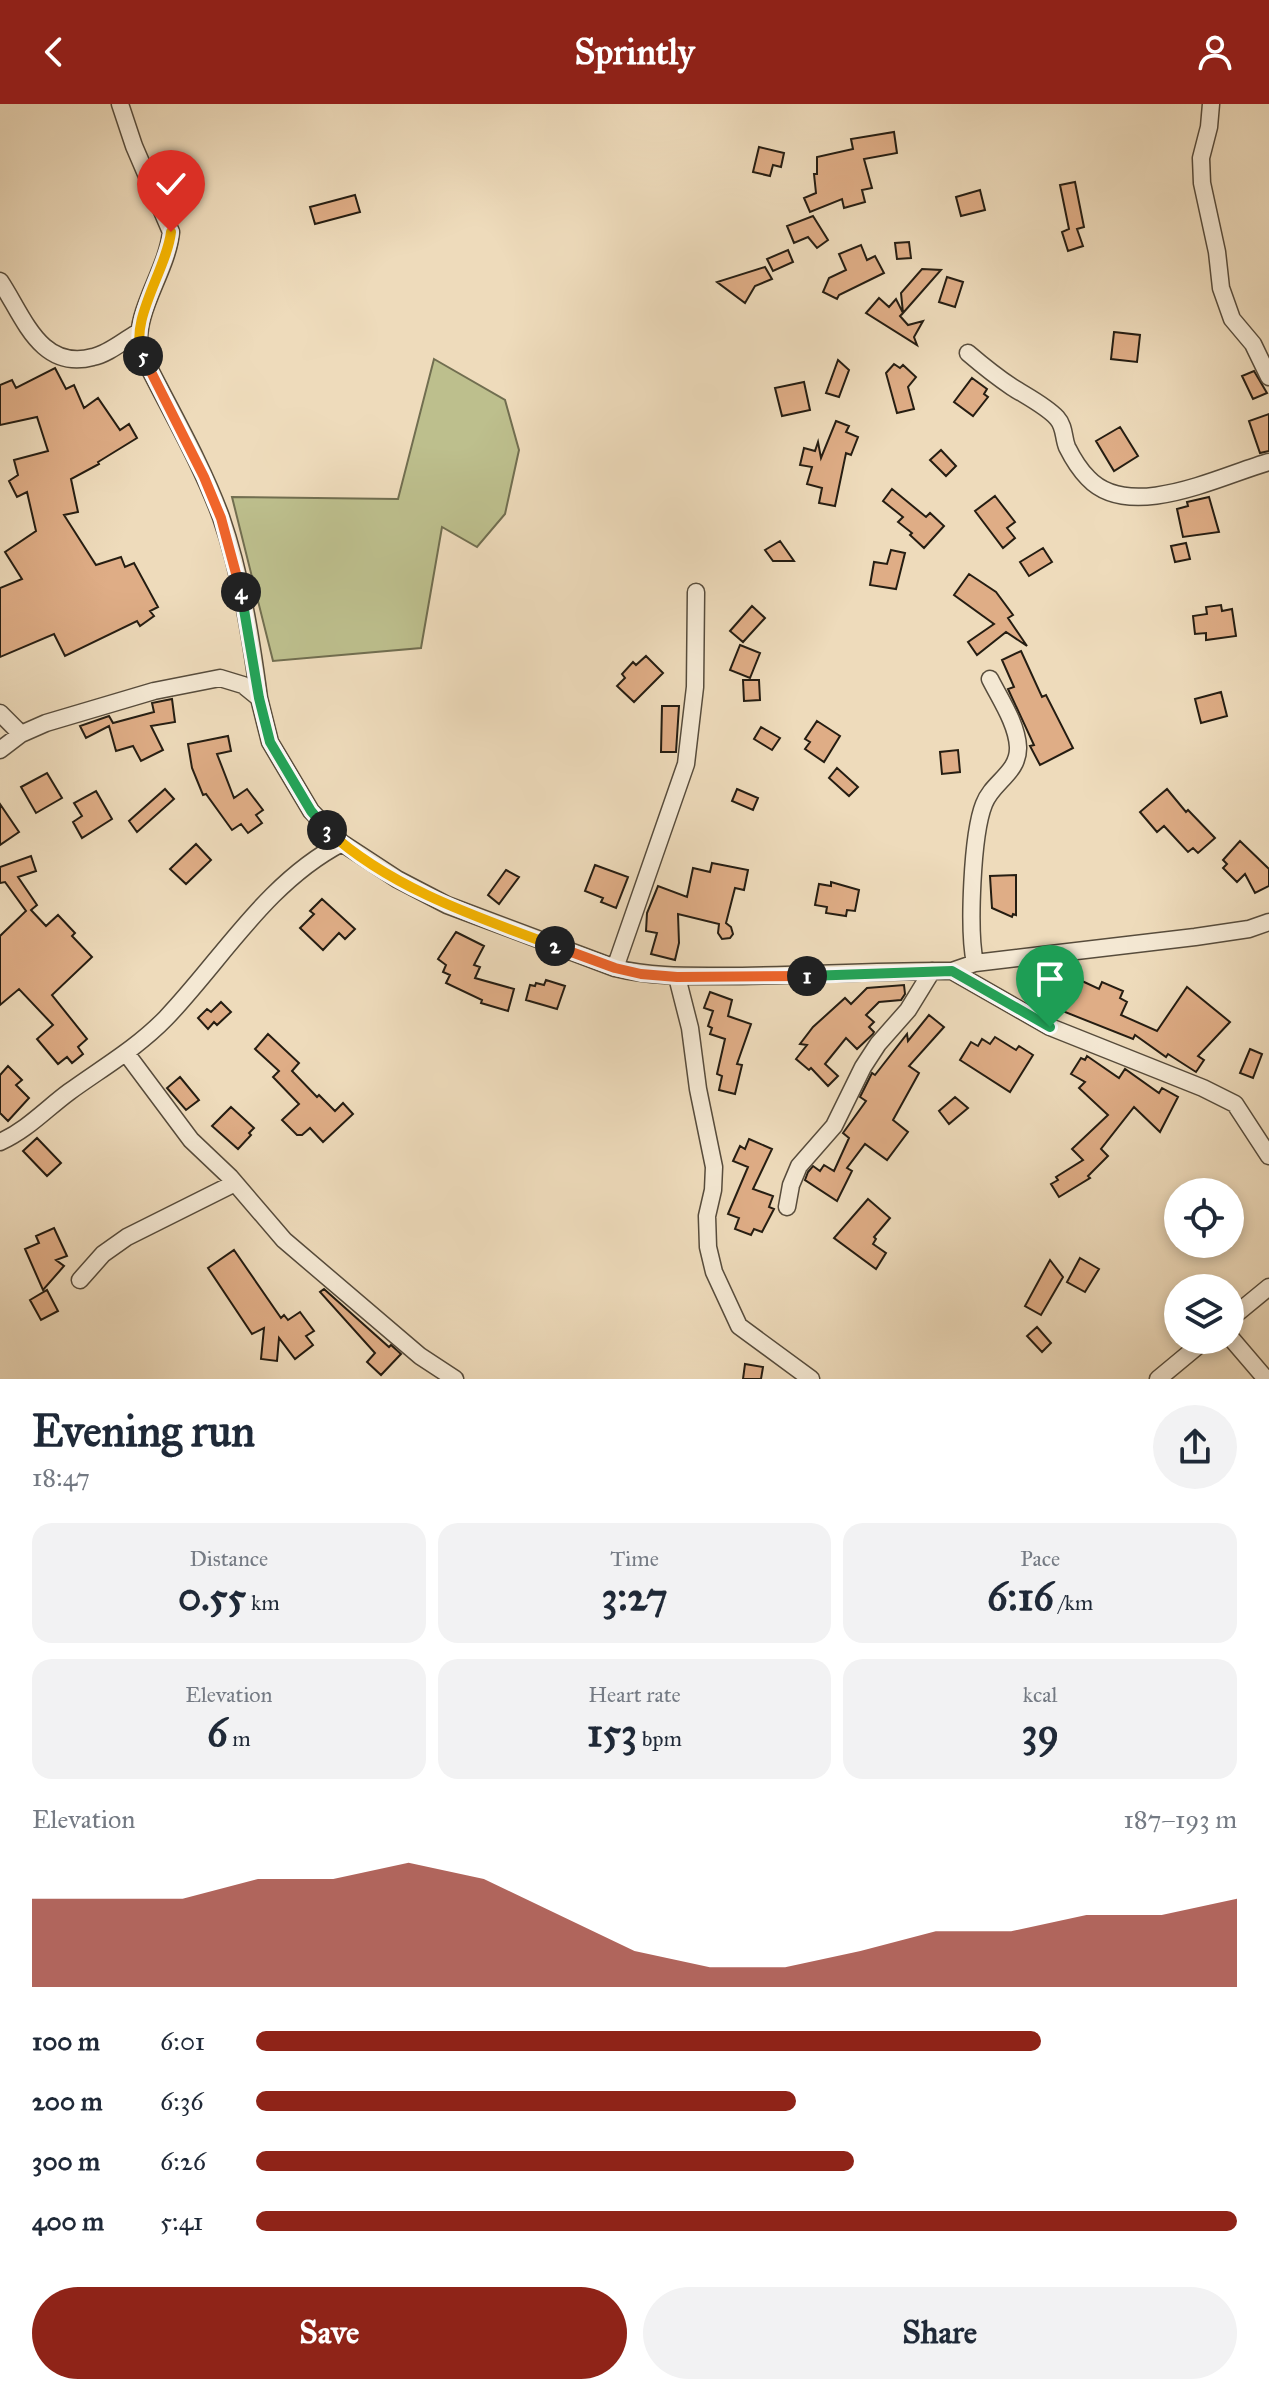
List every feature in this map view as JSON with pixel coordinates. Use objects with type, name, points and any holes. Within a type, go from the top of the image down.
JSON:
[{"type":"street","points":[[120,104],[134,146],[171,232],[161,271],[137,333],[140,350],[204,477],[221,518],[241,590],[259,698],[270,742],[311,811],[342,843],[397,879],[447,905],[615,968],[641,974],[677,977],[952,971],[975,963],[1195,937],[1249,929],[1269,922]]},
{"type":"street","points":[[1211,104],[1201,158],[1202,183],[1217,252],[1221,288],[1232,319],[1253,344],[1269,377]]},
{"type":"street","points":[[0,281],[38,342],[50,353],[70,360],[95,357],[137,333]]},
{"type":"street","points":[[968,353],[1001,380],[1055,415],[1062,425],[1067,447],[1077,463],[1089,479],[1105,489],[1133,496],[1168,493],[1269,462]]},
{"type":"street","points":[[615,968],[686,764],[695,687],[696,592]]},
{"type":"street","points":[[0,750],[21,734],[46,723],[193,682],[220,678],[243,685],[259,698]]},
{"type":"street","points":[[975,963],[972,947],[974,860],[984,804],[1010,773],[1019,748],[1007,713],[990,679]]},
{"type":"street","points":[[0,713],[21,734]]},
{"type":"street","points":[[0,1142],[12,1137],[126,1053],[166,1019],[256,913],[292,876],[316,857],[342,843]]},
{"type":"street","points":[[787,1207],[799,1166],[834,1126],[863,1067],[878,1044],[908,1010],[932,971]]},
{"type":"street","points":[[952,971],[1050,1027],[1203,1088],[1235,1104],[1269,1156]]},
{"type":"street","points":[[677,977],[690,1028],[698,1089],[714,1167],[707,1216],[708,1247],[714,1272],[739,1326],[811,1379]]},
{"type":"street","points":[[126,1053],[191,1140],[235,1183],[284,1240],[420,1356],[455,1379]]},
{"type":"street","points":[[80,1280],[103,1254],[127,1237],[235,1183]]},
{"type":"street","points":[[1244,1308],[1269,1287]]},
{"type":"street","points":[[1244,1353],[1266,1379]]},
{"type":"street","points":[[1158,1379],[1188,1354]]},
{"type":"green space","points":[[434,359],[505,400],[519,450],[505,514],[477,547],[442,527],[421,648],[273,661],[232,497],[398,499]]},
{"type":"building","points":[[894,132],[897,153],[864,159],[872,188],[862,190],[865,202],[844,208],[842,199],[810,212],[804,198],[816,193],[814,174],[817,174],[817,157],[853,149],[851,139]]},
{"type":"building","points":[[759,147],[784,153],[781,167],[773,165],[770,176],[753,172]]},
{"type":"building","points":[[1075,182],[1084,227],[1077,229],[1083,246],[1068,251],[1062,232],[1069,229],[1060,185]]},
{"type":"building","points":[[980,190],[985,210],[961,216],[956,197]]},
{"type":"building","points":[[355,195],[360,212],[315,224],[310,207]]},
{"type":"building","points":[[813,216],[828,240],[817,248],[808,237],[794,243],[787,226]]},
{"type":"building","points":[[909,242],[911,258],[897,259],[895,243]]},
{"type":"building","points":[[861,245],[867,260],[875,256],[884,273],[839,295],[837,299],[823,292],[829,278],[846,270],[839,254]]},
{"type":"building","points":[[788,250],[793,262],[773,271],[767,259]]},
{"type":"building","points":[[765,267],[772,279],[755,286],[745,303],[717,282]]},
{"type":"building","points":[[922,269],[941,270],[903,313],[901,293]]},
{"type":"building","points":[[947,277],[963,282],[955,307],[939,302]]},
{"type":"building","points":[[879,298],[889,307],[896,299],[903,313],[900,316],[908,325],[923,321],[914,337],[917,345],[866,313]]},
{"type":"building","points":[[1114,332],[1140,335],[1137,362],[1111,359]]},
{"type":"building","points":[[838,360],[849,370],[839,397],[826,393]]},
{"type":"building","points":[[894,364],[900,368],[903,365],[916,377],[908,387],[914,409],[897,413],[886,373]]},
{"type":"building","points":[[55,368],[66,389],[74,385],[84,408],[98,398],[120,430],[129,424],[137,438],[71,479],[78,512],[64,515],[96,565],[121,557],[125,567],[134,563],[158,607],[150,611],[154,616],[140,626],[137,621],[65,656],[54,634],[0,657],[0,588],[22,579],[5,552],[36,531],[27,492],[17,497],[9,481],[18,475],[14,460],[48,451],[37,417],[0,425],[0,385],[12,380],[16,388]]},
{"type":"building","points":[[1254,371],[1267,393],[1253,399],[1242,376]]},
{"type":"building","points":[[972,378],[987,389],[984,394],[988,397],[973,416],[954,402]]},
{"type":"building","points":[[804,382],[810,410],[782,416],[775,388]]},
{"type":"building","points":[[1269,414],[1269,451],[1260,453],[1249,421]]},
{"type":"building","points":[[836,421],[849,426],[846,432],[858,437],[851,455],[846,453],[835,506],[819,503],[822,488],[807,484],[812,467],[800,465],[804,448],[815,451],[818,442],[821,458]]},
{"type":"building","points":[[1120,427],[1138,456],[1114,471],[1096,441]]},
{"type":"building","points":[[941,450],[956,466],[946,476],[930,460]]},
{"type":"building","points":[[892,489],[926,517],[930,513],[944,526],[924,548],[898,522],[903,517],[883,501]]},
{"type":"building","points":[[995,496],[1015,522],[1007,528],[1015,538],[1003,548],[975,511]]},
{"type":"building","points":[[1209,497],[1219,532],[1183,537],[1177,509],[1188,506],[1187,502]]},
{"type":"building","points":[[780,541],[794,561],[773,561],[765,550]]},
{"type":"building","points":[[1186,543],[1190,559],[1175,562],[1171,546]]},
{"type":"building","points":[[1043,548],[1052,562],[1029,576],[1020,562]]},
{"type":"building","points":[[891,550],[905,553],[896,589],[870,585],[874,562],[887,564]]},
{"type":"building","points":[[969,574],[996,592],[1013,615],[1008,618],[1027,646],[1006,632],[977,655],[968,642],[994,624],[954,595]]},
{"type":"building","points":[[1221,605],[1222,611],[1232,609],[1236,636],[1206,640],[1206,633],[1195,634],[1193,616],[1207,614],[1206,607]]},
{"type":"building","points":[[752,606],[765,618],[743,642],[730,631]]},
{"type":"building","points":[[740,645],[760,653],[750,678],[730,670]]},
{"type":"building","points":[[1021,651],[1042,697],[1046,695],[1073,748],[1040,765],[1008,689],[1014,687],[1002,660]]},
{"type":"building","points":[[646,656],[663,673],[634,702],[617,686],[625,678],[622,674],[633,662],[636,665]]},
{"type":"building","points":[[743,680],[759,680],[760,700],[744,701]]},
{"type":"building","points":[[1221,692],[1227,716],[1201,723],[1195,699]]},
{"type":"building","points":[[172,699],[175,722],[151,726],[163,750],[141,761],[133,746],[116,751],[109,726],[86,738],[80,726],[109,716],[113,723],[154,712],[152,703]]},
{"type":"building","points":[[662,706],[679,706],[676,752],[661,752]]},
{"type":"building","points":[[817,721],[840,736],[824,762],[805,749],[810,742],[805,739]]},
{"type":"building","points":[[761,727],[780,738],[772,750],[754,739]]},
{"type":"building","points":[[228,736],[231,751],[217,754],[234,798],[247,789],[263,810],[256,815],[262,823],[248,833],[241,824],[232,830],[206,794],[203,795],[192,768],[188,744]]},
{"type":"building","points":[[958,750],[960,772],[942,774],[940,752]]},
{"type":"building","points":[[837,768],[858,787],[849,796],[829,778]]},
{"type":"building","points":[[47,773],[62,798],[36,813],[21,787]]},
{"type":"building","points":[[165,789],[174,799],[137,832],[129,821]]},
{"type":"building","points":[[737,789],[758,798],[753,810],[732,801]]},
{"type":"building","points":[[1167,789],[1186,812],[1188,810],[1215,838],[1198,853],[1193,848],[1188,852],[1164,826],[1157,832],[1140,812]]},
{"type":"building","points":[[96,791],[112,819],[82,838],[73,822],[82,816],[74,803]]},
{"type":"building","points":[[0,804],[19,832],[0,845]]},
{"type":"building","points":[[1240,841],[1269,869],[1269,886],[1255,893],[1245,874],[1237,882],[1223,868],[1227,864],[1223,860]]},
{"type":"building","points":[[196,844],[211,860],[186,884],[170,869]]},
{"type":"building","points":[[31,856],[36,871],[18,877],[37,905],[31,910],[46,926],[58,915],[92,957],[52,995],[87,1039],[78,1047],[83,1054],[72,1063],[67,1057],[58,1064],[37,1039],[53,1025],[19,989],[0,1005],[0,936],[26,911],[5,882],[0,883],[0,867]]},
{"type":"building","points":[[712,863],[748,870],[744,890],[735,888],[726,923],[733,934],[730,938],[722,939],[718,933],[719,924],[678,914],[679,943],[675,960],[651,954],[657,933],[646,931],[647,913],[658,886],[687,897],[693,868],[710,872]]},
{"type":"building","points":[[595,865],[628,877],[616,908],[601,902],[603,898],[585,891]]},
{"type":"building","points":[[506,870],[519,877],[499,904],[488,895]]},
{"type":"building","points":[[1016,875],[1016,915],[1012,917],[992,908],[990,876]]},
{"type":"building","points":[[831,882],[859,890],[855,911],[847,910],[846,916],[826,913],[827,907],[815,905],[819,884],[831,886]]},
{"type":"building","points":[[322,899],[355,929],[345,939],[339,933],[323,950],[300,928],[314,914],[310,911]]},
{"type":"building","points":[[456,932],[484,946],[474,965],[480,967],[475,978],[514,989],[508,1011],[481,1003],[482,1000],[446,983],[450,975],[443,972],[446,965],[438,959]]},
{"type":"building","points":[[546,980],[565,986],[557,1009],[526,1000],[530,985],[544,985]]},
{"type":"building","points":[[1082,981],[1099,989],[1102,982],[1123,991],[1120,998],[1127,1002],[1121,1015],[1157,1031],[1187,987],[1230,1022],[1198,1056],[1204,1060],[1196,1072],[1168,1054],[1166,1057],[1135,1035],[1133,1039],[1060,1010],[1069,991],[1076,994]]},
{"type":"building","points":[[904,985],[905,994],[901,1000],[879,1002],[866,1015],[874,1022],[869,1027],[873,1034],[857,1049],[846,1038],[825,1064],[838,1076],[828,1086],[811,1068],[809,1070],[796,1059],[807,1045],[800,1044],[813,1027],[845,998],[851,1004],[867,988]]},
{"type":"building","points":[[710,992],[732,1000],[728,1016],[751,1024],[737,1064],[742,1065],[735,1094],[719,1090],[722,1076],[717,1074],[725,1039],[710,1034],[712,1028],[708,1026],[713,1011],[704,1008]]},
{"type":"building","points":[[221,1002],[231,1012],[208,1029],[198,1018],[207,1009],[211,1012]]},
{"type":"building","points":[[929,1015],[944,1027],[909,1066],[919,1073],[893,1120],[908,1132],[887,1160],[865,1144],[847,1168],[852,1171],[837,1201],[805,1180],[808,1172],[813,1166],[820,1171],[824,1165],[834,1171],[849,1138],[843,1133],[866,1101],[860,1097],[872,1073],[875,1075],[907,1034],[908,1041]]},
{"type":"building","points":[[268,1034],[299,1063],[292,1071],[317,1097],[319,1095],[335,1111],[343,1103],[353,1114],[323,1142],[310,1128],[297,1135],[282,1120],[299,1104],[273,1077],[279,1071],[255,1049]]},
{"type":"building","points":[[995,1037],[1016,1050],[1019,1046],[1033,1055],[1010,1092],[960,1060],[971,1042],[978,1046],[982,1039],[990,1044]]},
{"type":"building","points":[[1250,1049],[1262,1054],[1253,1078],[1240,1073]]},
{"type":"building","points":[[1087,1056],[1119,1078],[1125,1069],[1159,1093],[1162,1088],[1178,1097],[1160,1132],[1134,1107],[1101,1149],[1108,1156],[1088,1176],[1090,1178],[1059,1197],[1051,1184],[1058,1180],[1056,1177],[1083,1160],[1072,1149],[1108,1115],[1079,1088],[1085,1082],[1071,1074],[1081,1058],[1085,1060]]},
{"type":"building","points":[[8,1066],[22,1080],[16,1085],[29,1098],[8,1121],[0,1113],[0,1075]]},
{"type":"building","points":[[180,1077],[199,1100],[186,1110],[167,1088]]},
{"type":"building","points":[[955,1097],[968,1108],[949,1124],[939,1111]]},
{"type":"building","points":[[231,1107],[254,1128],[238,1149],[212,1126]]},
{"type":"building","points":[[37,1138],[61,1163],[47,1176],[23,1151]]},
{"type":"building","points":[[749,1139],[772,1149],[753,1189],[773,1196],[769,1207],[774,1209],[762,1232],[754,1229],[751,1235],[735,1229],[739,1218],[728,1214],[748,1167],[733,1161],[740,1146],[745,1149]]},
{"type":"building","points":[[868,1199],[890,1218],[874,1237],[873,1244],[886,1253],[876,1269],[834,1238]]},
{"type":"building","points":[[54,1228],[67,1256],[56,1260],[64,1266],[43,1290],[25,1249],[39,1243],[36,1236]]},
{"type":"building","points":[[234,1250],[281,1318],[284,1315],[288,1320],[300,1312],[314,1331],[306,1336],[313,1345],[295,1359],[279,1338],[277,1361],[261,1359],[264,1328],[252,1334],[208,1268]]},
{"type":"building","points":[[1080,1258],[1099,1269],[1085,1292],[1067,1282]]},
{"type":"building","points":[[1050,1260],[1063,1277],[1041,1315],[1025,1306]]},
{"type":"building","points":[[324,1289],[401,1354],[381,1375],[367,1362],[375,1353],[320,1292]]},
{"type":"building","points":[[47,1290],[58,1311],[41,1320],[30,1300]]},
{"type":"building","points":[[1037,1327],[1051,1343],[1042,1352],[1027,1336]]},
{"type":"building","points":[[745,1364],[763,1367],[761,1379],[743,1379]]},
{"type":"route","points":[[171,232],[161,271],[137,333],[140,350],[204,477],[221,518],[241,590],[259,698],[270,742],[311,811],[342,843],[397,879],[447,905],[615,968],[677,977],[952,971],[1050,1027]]}]
